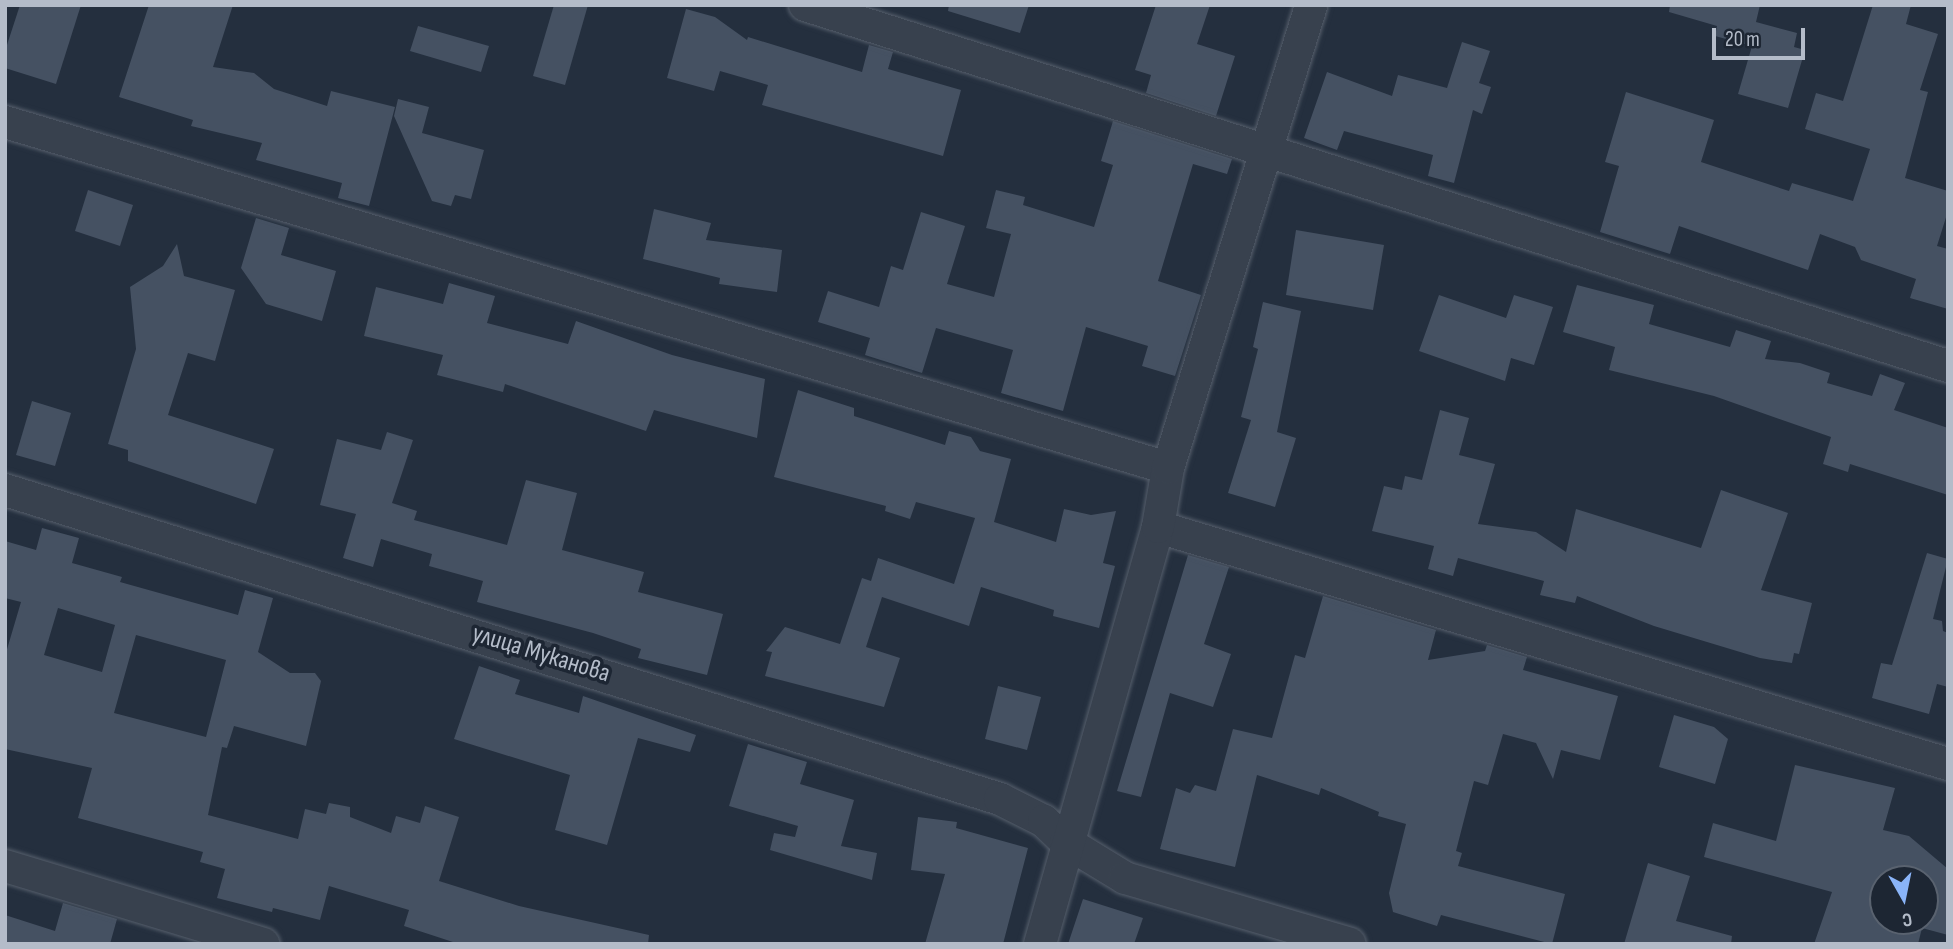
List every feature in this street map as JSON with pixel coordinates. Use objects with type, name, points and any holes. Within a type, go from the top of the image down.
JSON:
[{"type":"street","points":[[806,5],[1948,366]]},
{"type":"street","points":[[1040,944],[1066,842],[1158,527],[1168,468],[1311,5]]},
{"type":"street","points":[[5,122],[1168,468]]},
{"type":"street","name":"улица Муканова","points":[[5,490],[1000,799],[1044,821],[1066,842],[1125,878],[1350,944]]},
{"type":"street","points":[[1158,527],[1948,764]]},
{"type":"street","points":[[5,866],[264,944]]},
{"type":"building","points":[[20,5],[81,5],[56,84],[5,68],[5,51]]},
{"type":"building","points":[[149,5],[233,5],[213,67],[254,73],[274,89],[327,106],[331,91],[395,107],[369,206],[338,198],[342,183],[256,160],[262,143],[191,126],[193,120],[119,97]]},
{"type":"building","points":[[554,5],[588,5],[565,85],[533,76]]},
{"type":"building","points":[[949,5],[1029,5],[1020,33],[948,11]]},
{"type":"building","points":[[1156,5],[1210,5],[1197,44],[1235,56],[1216,116],[1146,93],[1151,75],[1135,70]]},
{"type":"building","points":[[1670,5],[1760,5],[1756,22],[1797,33],[1794,47],[1805,50],[1788,108],[1738,94],[1752,46],[1715,36],[1717,26],[1669,12]]},
{"type":"building","points":[[1873,5],[1911,5],[1906,24],[1938,34],[1920,90],[1928,92],[1905,178],[1948,191],[1948,211],[1937,246],[1948,249],[1948,309],[1910,298],[1916,279],[1861,260],[1855,247],[1820,234],[1808,270],[1679,226],[1670,254],[1600,232],[1619,166],[1605,162],[1626,92],[1714,120],[1701,162],[1789,191],[1792,183],[1853,201],[1870,149],[1805,129],[1816,93],[1843,101]]},
{"type":"building","points":[[686,9],[715,17],[747,40],[748,37],[862,72],[869,45],[893,52],[888,69],[961,90],[943,156],[762,105],[768,85],[720,71],[714,91],[667,78]]},
{"type":"building","points":[[418,26],[489,46],[481,72],[410,51]]},
{"type":"building","points":[[1462,42],[1490,51],[1479,83],[1491,87],[1482,114],[1473,110],[1454,183],[1428,176],[1433,155],[1344,131],[1337,150],[1304,138],[1327,72],[1392,96],[1398,75],[1447,88]]},
{"type":"building","points":[[398,99],[429,107],[422,133],[484,150],[471,199],[455,195],[451,206],[432,201],[394,116]]},
{"type":"building","points":[[1113,121],[1232,159],[1227,174],[1193,164],[1158,281],[1201,295],[1175,376],[1142,366],[1148,346],[1086,327],[1063,411],[1001,393],[1013,350],[936,328],[922,373],[865,355],[870,338],[818,322],[828,291],[879,307],[891,266],[903,270],[921,212],[965,226],[947,284],[994,297],[1011,234],[986,228],[996,190],[1025,197],[1023,205],[1094,227],[1113,165],[1101,161]]},
{"type":"building","points":[[88,190],[133,205],[120,246],[75,231]]},
{"type":"building","points":[[654,209],[711,223],[706,240],[782,250],[777,292],[719,284],[720,278],[643,259]]},
{"type":"building","points":[[256,218],[289,228],[281,255],[336,271],[322,321],[266,304],[241,268]]},
{"type":"building","points":[[1296,230],[1384,245],[1373,310],[1286,295]]},
{"type":"building","points":[[177,244],[184,276],[235,290],[215,361],[188,353],[168,415],[274,449],[256,504],[128,461],[128,450],[108,444],[136,349],[130,287],[163,266]]},
{"type":"building","points":[[449,283],[495,296],[487,323],[568,344],[576,321],[672,355],[765,379],[757,438],[654,410],[646,431],[505,384],[503,392],[437,375],[443,355],[364,336],[376,287],[443,304]]},
{"type":"building","points":[[1577,285],[1654,305],[1649,324],[1730,347],[1736,330],[1771,341],[1765,359],[1800,363],[1830,373],[1827,383],[1872,396],[1880,374],[1905,383],[1894,410],[1948,428],[1948,495],[1850,464],[1848,472],[1823,464],[1831,437],[1714,396],[1609,370],[1615,347],[1563,332]]},
{"type":"building","points":[[1439,295],[1506,318],[1514,295],[1553,307],[1534,365],[1511,358],[1505,381],[1419,351]]},
{"type":"building","points":[[1263,302],[1301,311],[1277,432],[1296,438],[1275,507],[1228,493],[1251,420],[1241,417],[1258,349],[1253,347]]},
{"type":"building","points":[[798,390],[854,408],[854,416],[945,445],[949,431],[971,437],[980,451],[1011,459],[994,522],[1056,542],[1064,509],[1091,515],[1116,511],[1103,563],[1115,566],[1099,628],[1053,616],[1054,610],[981,587],[969,626],[882,597],[866,647],[900,658],[884,707],[765,676],[772,652],[766,651],[785,627],[840,644],[862,578],[871,581],[878,558],[954,584],[975,518],[916,502],[910,519],[885,511],[886,506],[774,477]]},
{"type":"building","points":[[32,401],[71,413],[55,466],[16,455]]},
{"type":"building","points":[[1440,410],[1469,418],[1459,455],[1495,464],[1478,524],[1536,532],[1566,552],[1576,509],[1701,548],[1721,490],[1788,513],[1761,590],[1812,603],[1799,654],[1794,653],[1792,663],[1760,658],[1654,626],[1577,596],[1575,603],[1540,595],[1544,581],[1458,558],[1453,576],[1428,569],[1434,546],[1372,531],[1384,486],[1402,490],[1405,476],[1422,480]]},
{"type":"building","points":[[387,432],[413,440],[392,503],[417,511],[414,520],[507,545],[526,480],[577,493],[562,550],[644,572],[638,592],[723,614],[707,675],[638,658],[641,649],[593,633],[477,602],[483,581],[429,566],[432,554],[381,539],[373,567],[343,558],[356,514],[320,505],[337,439],[381,450]]},
{"type":"building","points":[[42,528],[79,538],[72,563],[122,577],[120,582],[238,615],[245,590],[273,598],[258,652],[290,673],[315,673],[321,681],[306,746],[234,726],[227,748],[222,747],[208,815],[298,839],[305,809],[326,814],[329,803],[350,807],[350,817],[391,833],[396,816],[420,823],[425,806],[459,817],[439,881],[519,906],[649,935],[648,944],[459,944],[404,926],[409,910],[329,886],[320,920],[273,908],[272,912],[217,898],[225,869],[200,862],[203,852],[78,818],[92,768],[5,749],[5,656],[21,602],[5,598],[5,541],[36,550]],"holes":[[[58,608],[115,625],[102,672],[44,655]],[[136,635],[226,660],[206,737],[114,713]]]},
{"type":"building","points":[[1927,553],[1948,559],[1933,619],[1942,621],[1943,631],[1948,633],[1948,687],[1937,684],[1929,714],[1872,698],[1881,663],[1892,665]]},
{"type":"building","points":[[1188,555],[1229,567],[1204,644],[1231,654],[1213,707],[1170,693],[1141,797],[1117,791]]},
{"type":"building","points":[[1323,596],[1436,630],[1428,660],[1485,651],[1487,645],[1527,657],[1523,670],[1618,696],[1600,760],[1561,750],[1553,779],[1536,743],[1503,734],[1488,785],[1474,781],[1456,851],[1462,853],[1458,866],[1565,894],[1552,944],[1441,915],[1437,926],[1393,912],[1389,893],[1406,824],[1378,816],[1379,812],[1321,788],[1319,795],[1257,775],[1235,867],[1160,849],[1176,788],[1190,793],[1195,785],[1216,791],[1233,729],[1272,738],[1295,655],[1305,658]]},
{"type":"building","points":[[479,666],[520,680],[515,694],[579,713],[583,696],[696,735],[690,752],[638,738],[607,845],[555,830],[570,775],[454,739]]},
{"type":"building","points":[[998,686],[1041,697],[1027,750],[985,739]]},
{"type":"building","points":[[1674,715],[1714,727],[1728,739],[1715,784],[1659,767]]},
{"type":"building","points":[[748,744],[807,762],[800,784],[854,800],[841,846],[877,853],[872,880],[770,850],[774,833],[795,837],[798,826],[729,806]]},
{"type":"building","points":[[1795,765],[1895,788],[1883,830],[1909,836],[1948,869],[1948,935],[1939,933],[1939,865],[1869,865],[1869,935],[1920,935],[1918,944],[1814,944],[1832,892],[1704,857],[1713,823],[1776,841]]},
{"type":"building","points":[[918,817],[957,822],[956,828],[1028,848],[1003,944],[925,944],[945,874],[911,870]]},
{"type":"building","points":[[1648,863],[1690,876],[1676,921],[1732,936],[1731,944],[1624,944]]},
{"type":"building","points":[[1083,899],[1143,918],[1134,944],[1068,944]]},
{"type":"building","points":[[63,903],[117,919],[110,944],[5,944],[5,915],[55,931]]}]
